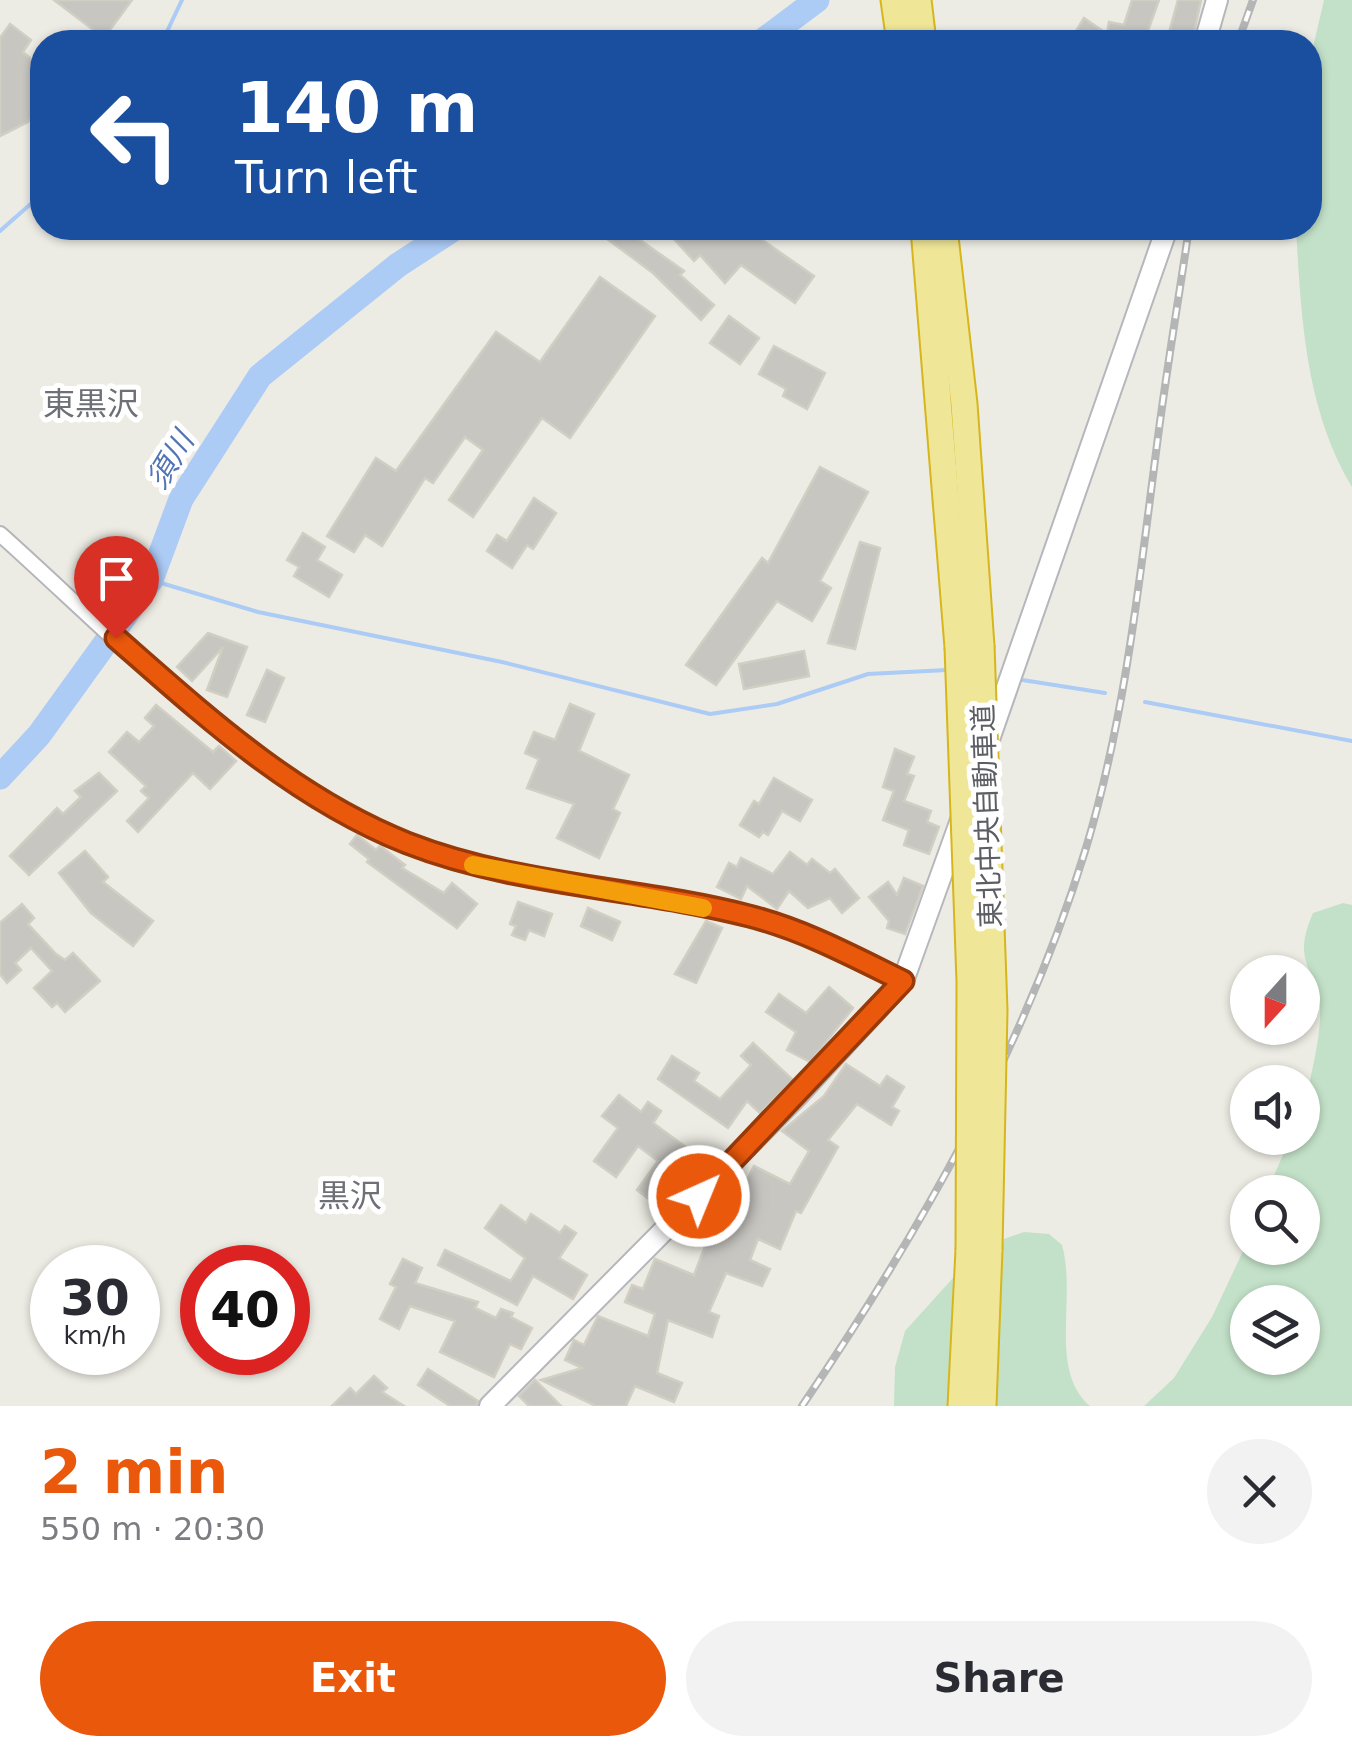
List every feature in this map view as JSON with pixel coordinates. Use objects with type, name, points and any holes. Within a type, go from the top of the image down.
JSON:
[{"type":"highway","points":[[918,0],[922,30]]},
{"type":"highway","name":"東北中央自動車道","points":[[925,240],[970,646]]},
{"type":"highway","name":"東北中央自動車道","points":[[945,240],[964,404],[970,646],[970,982],[983,1406]]},
{"type":"highway","name":"東北中央自動車道","points":[[961,1406],[979,1249]]},
{"type":"street","points":[[1208,30],[1216,0]]},
{"type":"street","points":[[490,1406],[800,1093],[903,981],[1163,240]]},
{"type":"street","points":[[0,534],[226,734],[305,791],[408,843],[504,872],[745,915],[804,932],[903,981]]},
{"type":"green space","points":[[1324,0],[1352,0],[1352,487],[1336,457],[1315,394],[1300,295],[1297,240],[1322,240],[1322,30],[1317,30]]},
{"type":"green space","points":[[1343,903],[1352,905],[1352,1406],[1144,1406],[1174,1378],[1212,1317],[1237,1265],[1320,1265],[1320,1175],[1274,1175],[1283,1155],[1320,1155],[1320,1065],[1314,1065],[1320,1045],[1320,955],[1305,955],[1313,913]]},
{"type":"green space","points":[[1024,1232],[1049,1234],[1062,1245],[1070,1373],[1077,1391],[1090,1406],[894,1406],[895,1367],[905,1331],[981,1247]]},
{"type":"building","points":[[54,0],[132,0],[110,30],[93,30]]},
{"type":"building","points":[[1132,0],[1159,0],[1148,30],[1108,30],[1109,22],[1124,25]]},
{"type":"building","points":[[1178,0],[1201,0],[1195,30],[1170,30]]},
{"type":"building","points":[[1084,18],[1101,30],[1077,30]]},
{"type":"building","points":[[10,24],[30,39],[23,52],[30,58],[30,119],[0,136],[0,38]]},
{"type":"building","points":[[609,240],[640,240],[684,271],[680,275],[714,305],[701,320],[653,273]]},
{"type":"building","points":[[675,240],[762,240],[814,276],[795,303],[741,265],[725,283],[700,255],[694,261]]},
{"type":"building","points":[[600,277],[655,316],[570,438],[542,418],[473,517],[449,500],[483,450],[465,437],[433,483],[425,478],[382,546],[365,535],[354,552],[327,536],[376,458],[396,471],[496,332],[540,362]]},
{"type":"building","points":[[729,316],[759,338],[740,364],[710,343]]},
{"type":"building","points":[[774,346],[825,373],[807,409],[783,396],[786,389],[759,374]]},
{"type":"building","points":[[820,467],[868,492],[820,581],[831,588],[812,621],[777,601],[716,685],[686,665],[762,558],[768,563]]},
{"type":"building","points":[[534,498],[556,513],[533,549],[527,545],[512,568],[487,551],[497,535],[507,541]]},
{"type":"building","points":[[303,533],[325,547],[317,560],[342,575],[329,597],[294,576],[299,567],[287,560]]},
{"type":"building","points":[[860,542],[880,548],[855,649],[828,643]]},
{"type":"building","points":[[208,633],[247,647],[227,697],[207,690],[223,647],[192,681],[177,667]]},
{"type":"building","points":[[804,651],[809,676],[744,689],[739,664]]},
{"type":"building","points":[[267,670],[284,678],[265,722],[247,715]]},
{"type":"building","points":[[570,704],[594,714],[579,751],[629,775],[613,809],[620,813],[599,858],[557,838],[574,804],[527,788],[539,759],[525,753],[534,732],[555,740]]},
{"type":"building","points":[[156,705],[213,752],[219,746],[236,761],[210,789],[193,773],[138,832],[127,821],[149,798],[141,791],[146,786],[109,752],[127,732],[139,742],[154,726],[145,718]]},
{"type":"building","points":[[895,749],[914,757],[907,774],[914,776],[904,801],[931,811],[927,822],[939,827],[929,854],[904,845],[909,830],[883,820],[894,791],[883,787]]},
{"type":"building","points":[[99,773],[117,791],[29,875],[10,856],[57,808],[63,814],[81,797],[75,791]]},
{"type":"building","points":[[774,778],[812,800],[800,821],[782,811],[768,835],[763,832],[759,837],[740,825],[754,801],[759,804]]},
{"type":"building","points":[[357,835],[376,850],[380,846],[405,865],[402,868],[444,893],[452,883],[477,904],[457,928],[367,862],[369,859],[350,844]]},
{"type":"building","points":[[85,851],[108,877],[103,882],[153,921],[133,946],[91,913],[59,873]]},
{"type":"building","points":[[790,852],[807,865],[812,859],[830,873],[835,869],[859,898],[842,913],[830,898],[808,908],[789,891],[777,909],[747,886],[741,899],[717,887],[729,863],[737,867],[741,858],[773,874]]},
{"type":"building","points":[[904,878],[923,886],[905,934],[887,928],[889,921],[869,897],[888,882],[897,895]]},
{"type":"building","points":[[518,902],[552,914],[544,936],[529,930],[525,940],[512,935],[516,926],[510,924]]},
{"type":"building","points":[[22,904],[34,918],[28,924],[56,954],[65,960],[73,953],[100,981],[65,1012],[57,1003],[52,1007],[34,988],[52,971],[31,948],[15,963],[21,970],[7,983],[0,974],[0,923]]},
{"type":"building","points":[[588,908],[620,922],[612,940],[581,926]]},
{"type":"building","points":[[706,921],[722,928],[696,983],[675,974]]},
{"type":"building","points":[[829,987],[853,1008],[810,1062],[787,1050],[796,1032],[766,1012],[779,994],[806,1013]]},
{"type":"building","points":[[753,1043],[793,1080],[760,1113],[747,1101],[728,1128],[658,1079],[672,1056],[699,1073],[694,1081],[720,1099],[751,1065],[741,1056]]},
{"type":"building","points":[[846,1064],[880,1086],[887,1076],[904,1087],[892,1107],[899,1111],[891,1125],[857,1104],[828,1140],[838,1147],[801,1213],[796,1211],[780,1249],[758,1239],[750,1260],[770,1269],[762,1286],[726,1273],[709,1312],[719,1316],[712,1337],[668,1320],[657,1373],[682,1383],[674,1402],[635,1386],[626,1406],[596,1406],[541,1380],[582,1368],[565,1360],[574,1340],[584,1345],[598,1316],[648,1336],[655,1314],[625,1302],[632,1285],[643,1289],[655,1259],[694,1275],[722,1202],[734,1206],[754,1166],[790,1184],[809,1151],[782,1131],[824,1096]]},
{"type":"building","points":[[619,1095],[641,1112],[648,1102],[661,1111],[653,1123],[710,1165],[690,1185],[684,1180],[662,1209],[637,1190],[658,1161],[638,1146],[616,1177],[594,1161],[618,1128],[602,1116]]},
{"type":"building","points":[[501,1205],[526,1223],[531,1214],[560,1233],[565,1226],[576,1233],[559,1258],[587,1275],[573,1299],[533,1276],[517,1305],[438,1265],[445,1250],[511,1281],[525,1258],[485,1228]]},
{"type":"building","points":[[403,1259],[422,1268],[415,1283],[478,1302],[475,1308],[496,1318],[501,1309],[513,1313],[511,1317],[532,1328],[521,1349],[510,1344],[494,1377],[440,1352],[455,1321],[410,1306],[399,1329],[380,1319],[396,1287],[390,1284]]},
{"type":"building","points":[[428,1369],[478,1401],[477,1406],[450,1406],[418,1385]]},
{"type":"building","points":[[374,1376],[387,1388],[382,1392],[404,1406],[332,1406],[350,1388],[356,1394]]},
{"type":"building","points":[[535,1380],[561,1406],[529,1406],[519,1396]]},
{"type":"waterway","points":[[168,30],[182,0]]},
{"type":"waterway","name":"須川","points":[[777,30],[817,0]]},
{"type":"waterway","points":[[0,231],[30,205]]},
{"type":"waterway","name":"須川","points":[[0,777],[39,735],[151,580],[181,499],[260,376],[398,265],[437,240]]},
{"type":"waterway","points":[[151,580],[258,612],[502,662],[710,714],[777,704],[868,674],[947,670]]},
{"type":"waterway","points":[[1016,679],[1105,693]]},
{"type":"waterway","points":[[1145,702],[1352,741]]},
{"type":"railway","points":[[1242,30],[1253,0]]},
{"type":"railway","points":[[802,1406],[887,1274],[965,1138],[1032,996],[1086,848],[1112,747],[1130,644],[1187,240]]},
{"type":"slow traffic","points":[[473,865],[703,908]]},
{"type":"district","name":"東黒沢","points":[[91,404]]},
{"type":"district","name":"黒沢","points":[[350,1196]]},
{"type":"route","points":[[116,638],[226,734],[305,791],[351,818],[408,843],[504,872],[745,915],[804,932],[903,981],[699,1196]]}]
